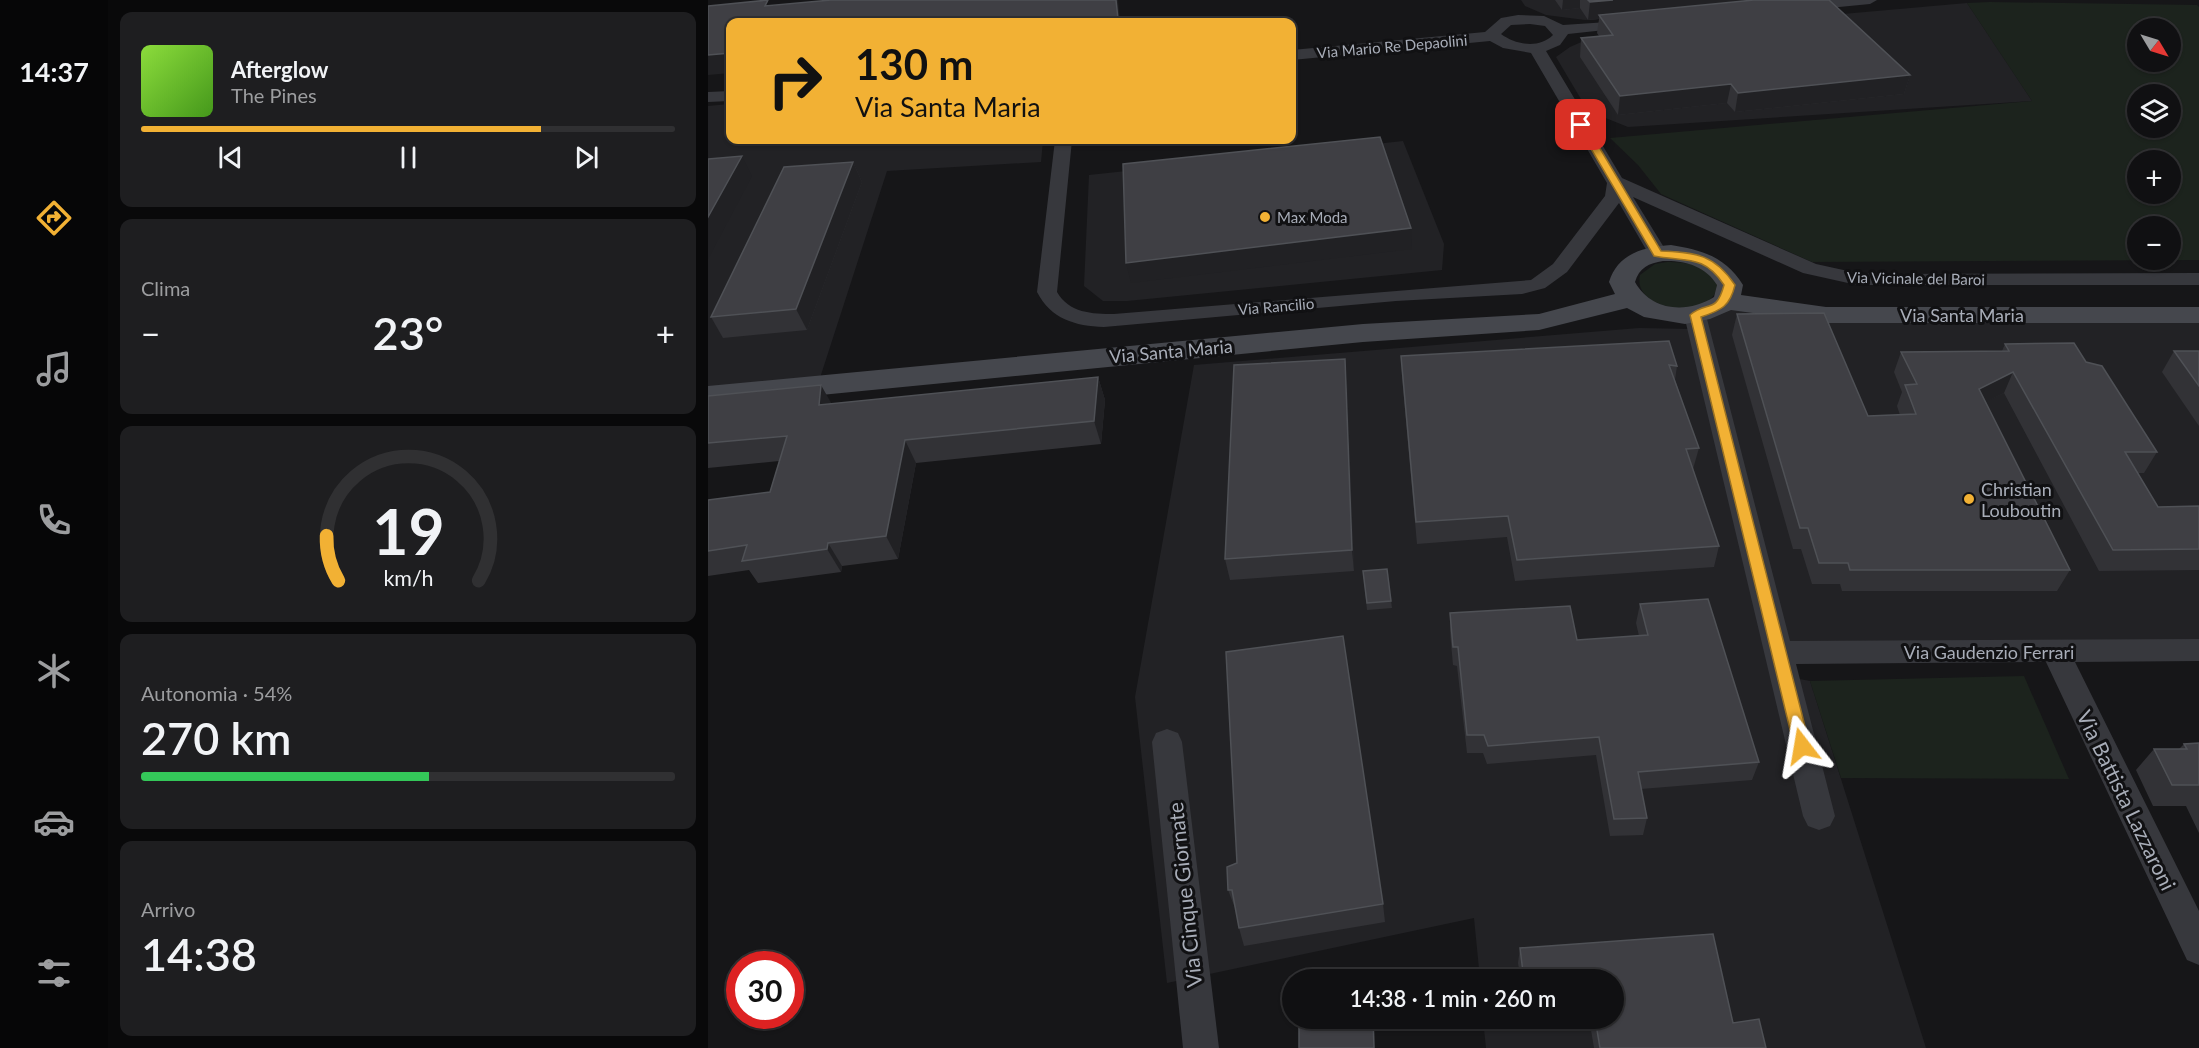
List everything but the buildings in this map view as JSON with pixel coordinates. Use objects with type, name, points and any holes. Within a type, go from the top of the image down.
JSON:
[{"type":"street","points":[[1786,8],[1870,0]]},
{"type":"street","name":"Via Mario Re Depaolini","points":[[1493,36],[1497,25],[1518,19],[1544,21],[1560,30],[1643,22]]},
{"type":"street","points":[[1560,30],[1561,36],[1557,41],[1536,48],[1658,254]]},
{"type":"street","name":"Via Mario Re Depaolini","points":[[1296,55],[1493,36],[1509,46],[1536,48]]},
{"type":"street","points":[[708,97],[726,96]]},
{"type":"street","name":"Via Rancilio","points":[[1063,144],[1047,292],[1055,306],[1064,312],[1100,320],[1522,288],[1538,284],[1560,268],[1614,197],[1616,182]]},
{"type":"street","name":"Via Vicinale del Baroi","points":[[1616,182],[1789,261],[1833,275],[1880,280],[2199,279]]},
{"type":"street","points":[[1658,254],[1691,256],[1719,269],[1730,285],[1726,301],[1718,307],[1695,315],[1659,312],[1631,298],[1622,282],[1623,274],[1635,261],[1658,254]]},
{"type":"street","name":"Via Santa Maria","points":[[708,396],[1363,333],[1539,322],[1631,298]]},
{"type":"street","name":"Via Santa Maria","points":[[1726,301],[1826,315],[2199,315]]},
{"type":"street","points":[[1695,315],[1819,816]]},
{"type":"street","name":"Via Gaudenzio Ferrari","points":[[1779,653],[2199,650]]},
{"type":"street","name":"Via Battista Lazzaroni","points":[[2055,651],[2199,948]]},
{"type":"street","name":"Via Cinque Giornate","points":[[1167,742],[1201,1048]]},
{"type":"shaded area","points":[[1521,0],[1759,0],[1585,20],[1546,15],[1525,6]]},
{"type":"shaded area","points":[[1967,3],[2032,101],[1628,127],[1588,111],[1556,57],[1570,47],[1595,36]]},
{"type":"shaded area","points":[[1967,3],[2197,5],[2199,7],[2199,260],[2181,260],[2181,216],[2127,216],[2127,260],[1812,262],[1661,194],[1638,165],[1610,138],[2032,101]]},
{"type":"shaded area","points":[[726,104],[726,144],[1043,144],[1041,162],[887,171],[819,381],[708,392],[708,106]]},
{"type":"shaded area","points":[[1403,141],[1444,244],[1442,270],[1127,301],[1103,301],[1084,286],[1089,175]]},
{"type":"shaded area","points":[[1667,262],[1689,264],[1708,273],[1717,284],[1713,296],[1704,304],[1675,308],[1648,298],[1641,288],[1640,275],[1655,264]]},
{"type":"shaded area","points":[[1726,303],[1782,312],[2199,316],[2199,647],[1781,651],[1701,327],[1712,312]]},
{"type":"shaded area","points":[[1639,328],[1691,329],[1779,675],[1810,681],[1926,1048],[1486,1048],[1484,1029],[1624,1029],[1624,969],[1479,969],[1474,918],[1167,983],[1135,697],[1194,365]]},
{"type":"shaded area","points":[[2024,676],[2069,779],[1841,778],[1810,681]]},
{"type":"place","name":"Max Moda","points":[[1265,217]]},
{"type":"place","name":"Christian Louboutin","points":[[1969,499]]},
{"type":"route","points":[[1581,125],[1658,254],[1685,255],[1710,263],[1719,269],[1730,285],[1730,293],[1726,301],[1708,312],[1695,315],[1802,746]]}]
